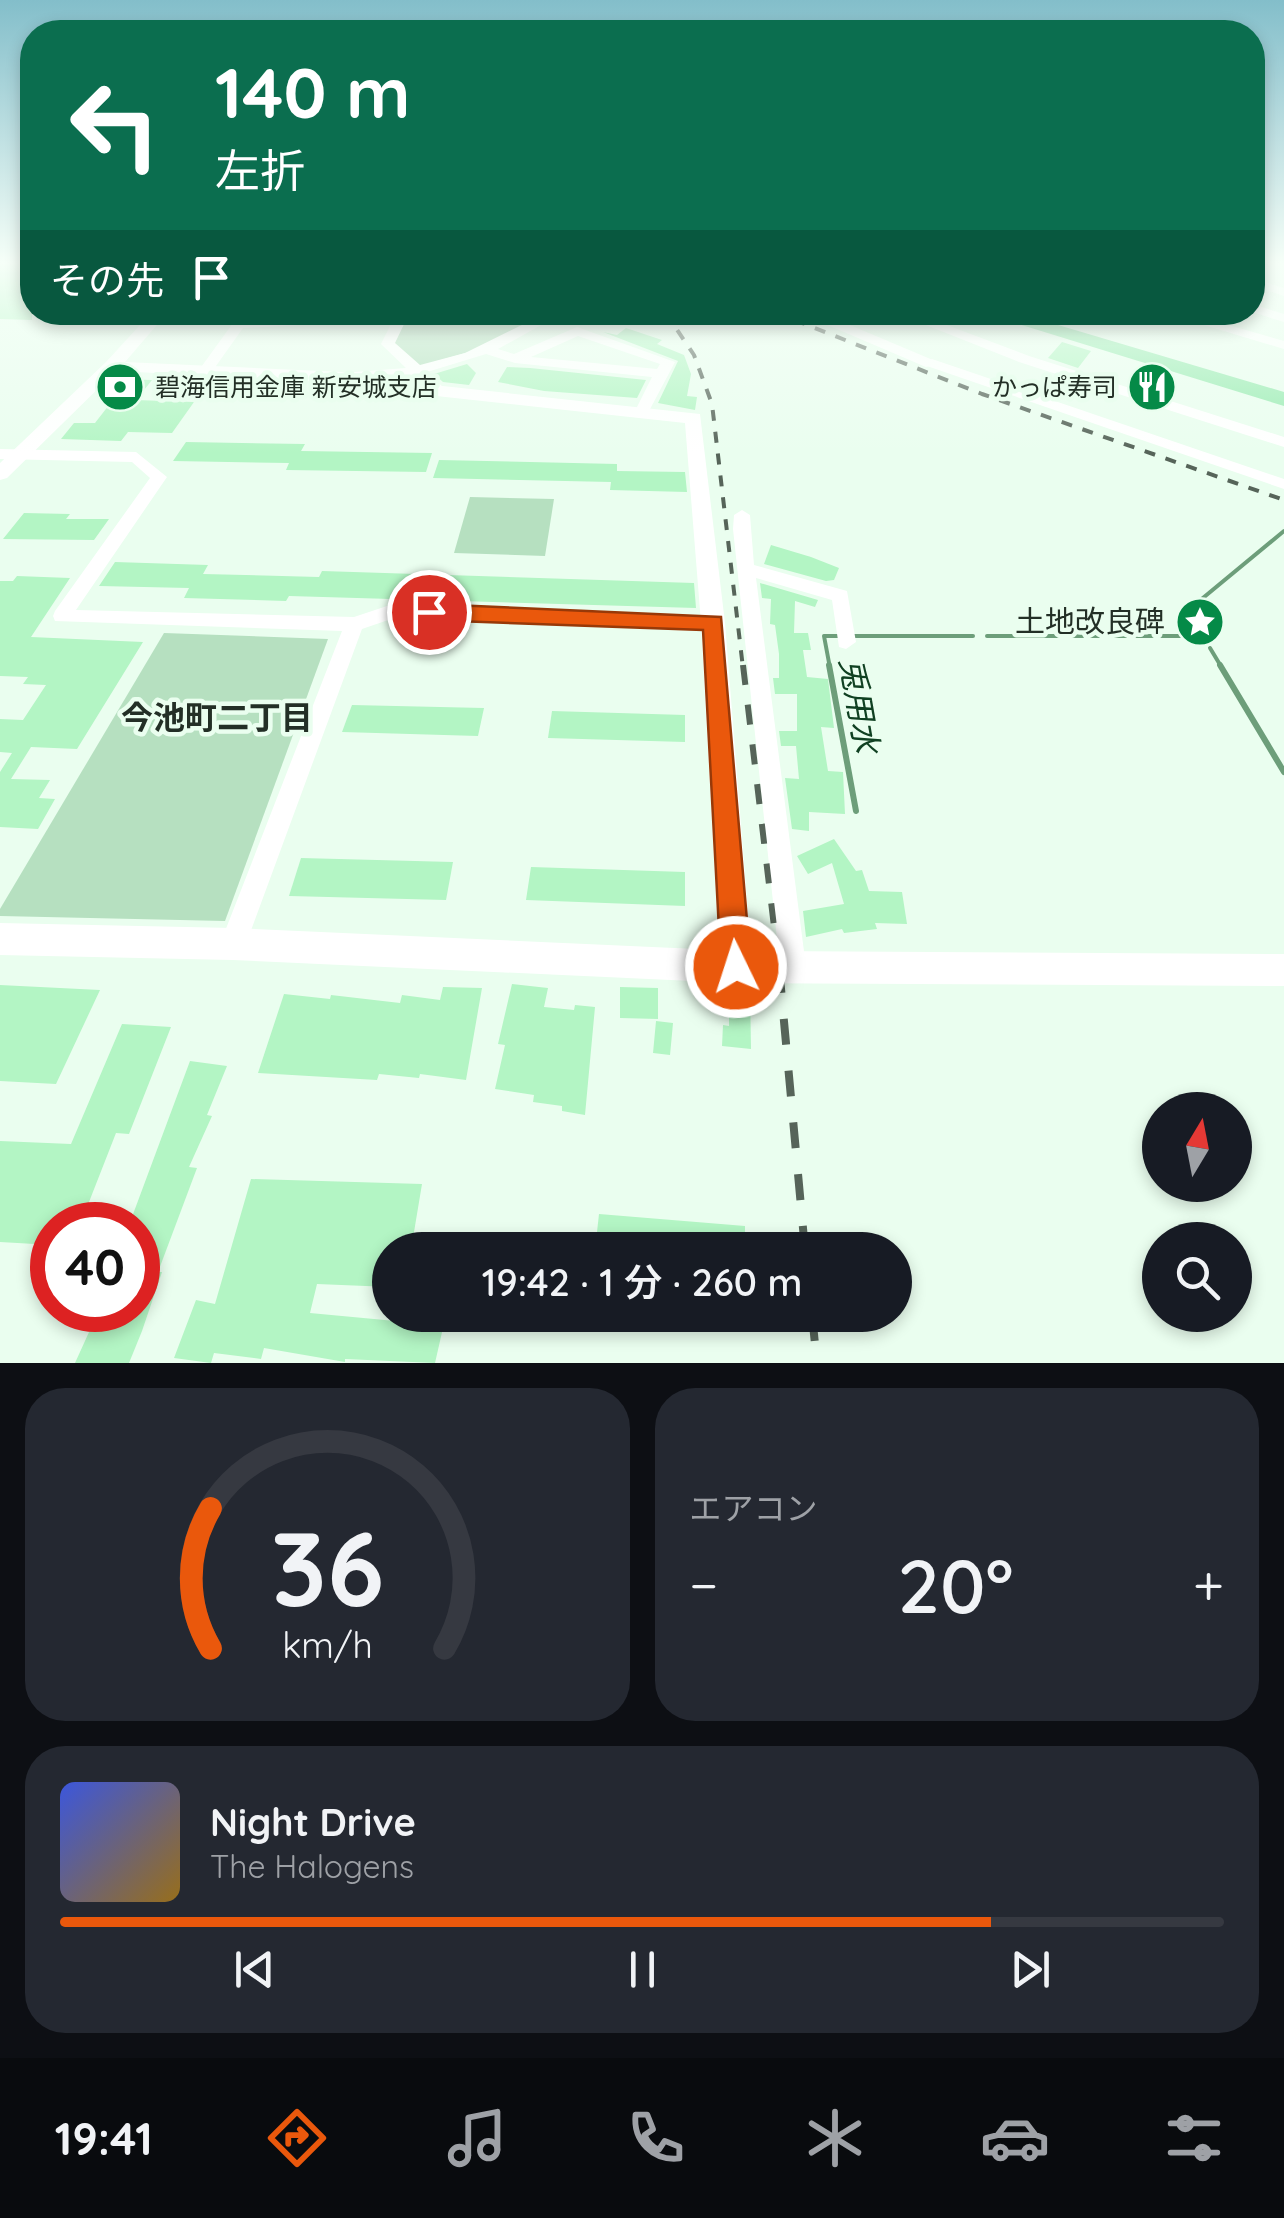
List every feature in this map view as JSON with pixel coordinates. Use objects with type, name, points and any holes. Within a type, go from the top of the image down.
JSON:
[{"type":"highway","points":[[1035,326],[1284,399]]},
{"type":"highway","points":[[1069,326],[1284,388]]},
{"type":"street","points":[[0,474],[149,326]]},
{"type":"street","points":[[206,370],[238,326]]},
{"type":"street","points":[[397,326],[388,344],[439,390]]},
{"type":"street","points":[[112,366],[342,377],[416,370],[488,350],[527,326]]},
{"type":"street","points":[[838,326],[932,363],[1284,484]]},
{"type":"street","points":[[935,326],[1024,359],[1284,442]]},
{"type":"street","points":[[1215,326],[1284,345]]},
{"type":"street","points":[[515,359],[577,331],[668,362],[642,410]]},
{"type":"street","points":[[488,350],[515,359],[661,374]]},
{"type":"street","points":[[342,377],[344,381],[694,418],[713,623],[736,967]]},
{"type":"street","points":[[0,454],[136,457],[159,477],[62,616],[354,624],[393,610],[713,623]]},
{"type":"street","points":[[742,515],[793,967]]},
{"type":"street","points":[[746,569],[840,596],[846,642]]},
{"type":"street","points":[[234,944],[354,624]]},
{"type":"street","points":[[0,938],[234,944],[736,967],[1284,970]]},
{"type":"green space","points":[[402,326],[525,326],[479,349],[424,365],[418,365],[394,343]]},
{"type":"green space","points":[[470,497],[554,499],[545,556],[454,553]]},
{"type":"green space","points":[[164,633],[328,639],[225,921],[0,916],[0,909]]},
{"type":"building","points":[[626,328],[662,340],[657,344],[684,355],[691,374],[687,396],[697,397],[695,410],[658,403],[678,361],[603,332],[617,335]]},
{"type":"building","points":[[1062,342],[1091,351],[1078,368],[1048,358]]},
{"type":"building","points":[[467,364],[476,373],[469,385],[443,382],[434,374]]},
{"type":"building","points":[[507,367],[646,380],[637,398],[544,391],[498,382]]},
{"type":"building","points":[[121,379],[152,380],[136,400],[194,402],[172,433],[128,432],[121,441],[61,439],[74,423],[95,423],[116,396],[107,396]]},
{"type":"building","points":[[186,442],[305,444],[301,451],[432,453],[426,472],[286,470],[289,463],[173,461]]},
{"type":"building","points":[[439,460],[617,464],[617,471],[685,472],[687,492],[610,490],[611,482],[433,478]]},
{"type":"building","points":[[24,513],[70,514],[66,519],[109,519],[94,540],[3,539]]},
{"type":"building","points":[[771,545],[839,568],[834,580],[764,564]]},
{"type":"building","points":[[115,562],[208,565],[203,574],[319,577],[322,571],[694,583],[696,608],[289,596],[286,601],[184,598],[189,588],[99,586]]},
{"type":"building","points":[[17,576],[70,578],[31,637],[143,642],[77,749],[31,747],[11,779],[50,780],[39,798],[55,799],[38,829],[0,827],[0,772],[12,753],[0,752],[0,719],[23,720],[46,685],[23,684],[28,677],[0,676],[0,581],[13,581]]},
{"type":"building","points":[[760,583],[818,600],[815,607],[795,601],[794,633],[808,633],[811,650],[803,650],[807,677],[828,679],[834,728],[821,727],[828,771],[843,772],[845,814],[809,812],[809,831],[792,829],[785,778],[799,779],[796,746],[781,746],[779,731],[797,731],[797,694],[775,694],[773,678],[779,678],[779,654],[775,625],[770,624],[771,599],[762,598]]},
{"type":"building","points":[[352,705],[484,708],[478,736],[342,732]]},
{"type":"building","points":[[552,711],[685,715],[685,742],[548,738]]},
{"type":"building","points":[[834,839],[856,871],[862,870],[869,891],[902,892],[907,924],[875,923],[877,929],[844,933],[842,929],[806,937],[803,911],[844,904],[832,863],[808,874],[797,856]]},
{"type":"building","points":[[301,858],[453,862],[446,900],[289,896]]},
{"type":"building","points":[[531,867],[685,872],[685,906],[526,900]]},
{"type":"building","points":[[512,984],[548,988],[544,1007],[595,1007],[585,1115],[562,1111],[562,1106],[533,1102],[534,1095],[495,1089],[505,1045],[498,1044]]},
{"type":"building","points":[[0,985],[100,990],[56,1084],[0,1081]]},
{"type":"building","points":[[729,986],[750,987],[751,1049],[722,1046],[723,1025],[729,1026]]},
{"type":"building","points":[[443,987],[482,988],[466,1080],[420,1074],[419,1078],[379,1074],[377,1080],[258,1073],[284,994],[400,1003],[402,995],[440,1000]]},
{"type":"building","points":[[620,987],[658,988],[658,1019],[620,1018]]},
{"type":"building","points":[[656,1021],[673,1023],[670,1055],[653,1053]]},
{"type":"building","points":[[122,1024],[171,1027],[129,1134],[116,1133],[89,1202],[30,1202],[30,1244],[0,1242],[0,1141],[71,1144]]},
{"type":"building","points":[[190,1061],[227,1066],[207,1115],[212,1116],[189,1167],[197,1168],[160,1267],[160,1202],[138,1202]]},
{"type":"building","points":[[251,1179],[422,1184],[414,1232],[372,1232],[372,1286],[317,1284],[310,1313],[372,1319],[372,1332],[442,1332],[435,1363],[345,1362],[264,1348],[261,1359],[214,1353],[211,1363],[174,1358],[196,1300],[215,1304]]},
{"type":"building","points":[[599,1214],[745,1226],[745,1232],[597,1232]]},
{"type":"building","points":[[89,1332],[142,1332],[129,1363],[75,1363]]},
{"type":"waterway","name":"兎用水","points":[[1192,607],[1284,531]]},
{"type":"waterway","name":"兎用水","points":[[987,636],[1191,636],[1183,615]]},
{"type":"waterway","name":"兎用水","points":[[830,668],[824,636],[840,636]]},
{"type":"waterway","name":"兎用水","points":[[851,636],[973,636]]},
{"type":"waterway","points":[[1210,648],[1222,668]]},
{"type":"waterway","name":"兎用水","points":[[829,665],[856,811]]},
{"type":"waterway","points":[[1220,665],[1284,772]]},
{"type":"railway","points":[[674,326],[694,355],[712,404],[743,668]]},
{"type":"railway","points":[[809,326],[982,394],[1284,500]]},
{"type":"railway","points":[[743,665],[779,969]]},
{"type":"railway","points":[[779,967],[803,1232]]},
{"type":"railway","points":[[814,1332],[817,1363]]},
{"type":"place","name":"碧海信用金庫 新安城支店","points":[[120,387]]},
{"type":"place","name":"かっぱ寿司","points":[[1152,387]]},
{"type":"place","name":"土地改良碑","points":[[1200,622]]},
{"type":"district","name":"今池町二丁目","points":[[217,718]]},
{"type":"route","points":[[429,612],[713,623],[736,967]]}]
